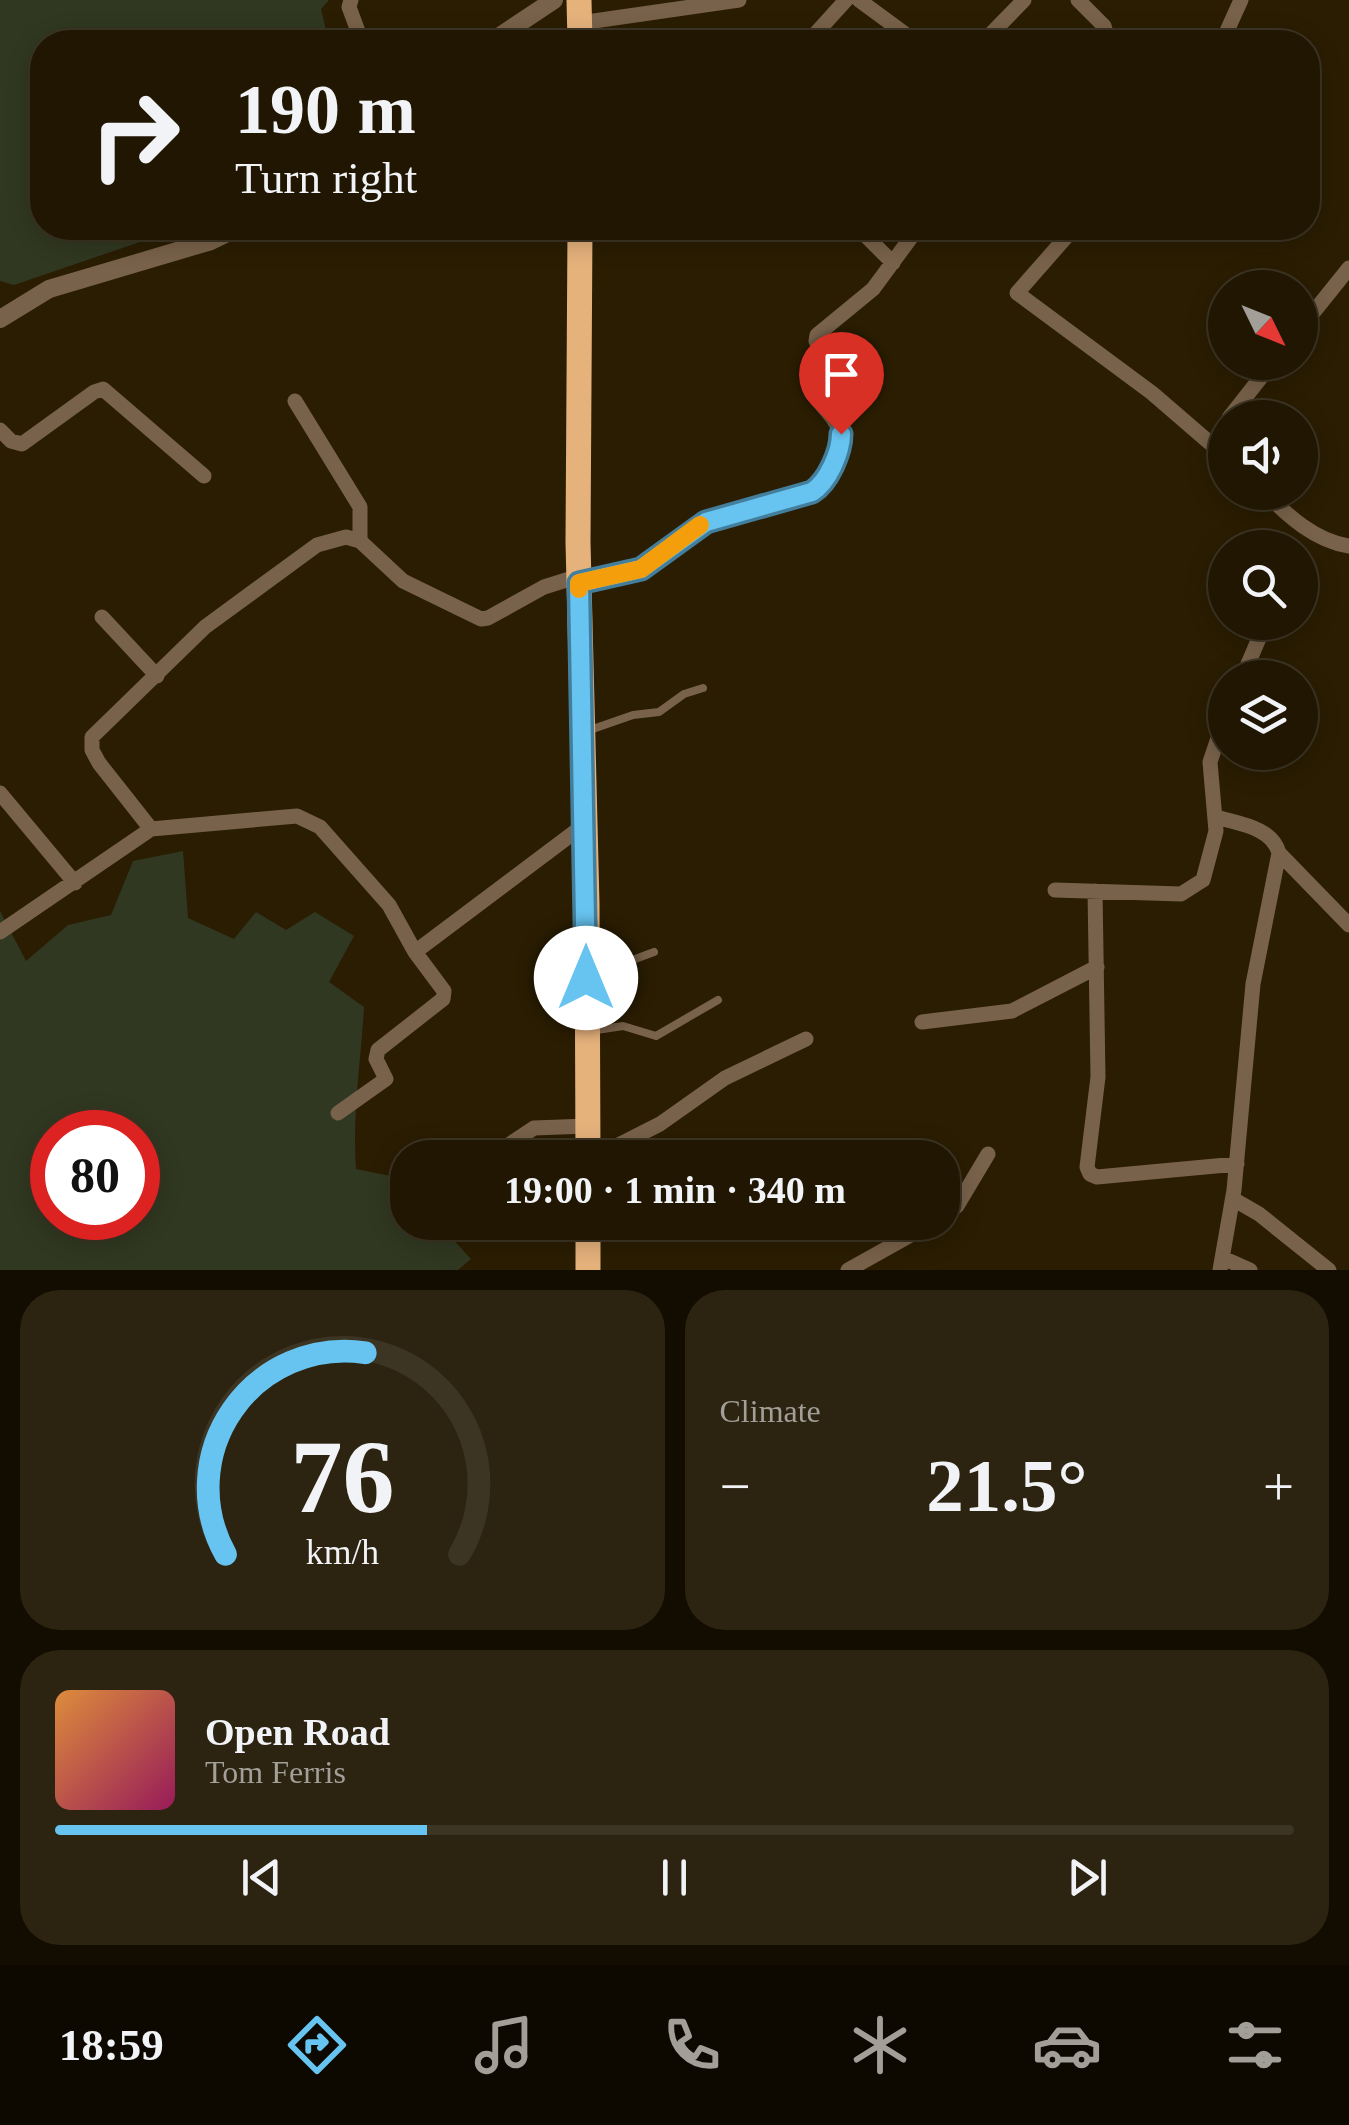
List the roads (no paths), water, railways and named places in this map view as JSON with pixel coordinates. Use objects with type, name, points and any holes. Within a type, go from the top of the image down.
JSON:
[{"type":"highway","points":[[580,240],[579,579],[589,1140]]},
{"type":"highway","points":[[588,1240],[588,1270]]},
{"type":"street","points":[[351,0],[358,30]]},
{"type":"street","points":[[508,30],[554,0]]},
{"type":"street","points":[[579,22],[738,0]]},
{"type":"street","points":[[819,30],[846,0]]},
{"type":"street","points":[[859,0],[900,30]]},
{"type":"street","points":[[995,30],[1024,0]]},
{"type":"street","points":[[1078,0],[1105,30]]},
{"type":"street","points":[[1227,30],[1241,0]]},
{"type":"street","points":[[0,318],[50,289],[213,240]]},
{"type":"street","points":[[870,240],[893,263]]},
{"type":"street","points":[[151,829],[98,762],[90,741],[205,627],[309,549],[346,538],[360,541],[403,581],[481,619],[544,587],[638,570],[706,522],[812,492],[821,486],[842,439],[839,428],[810,388],[830,364],[816,334],[867,295],[909,240]]},
{"type":"street","points":[[1063,240],[1017,293],[1152,393],[1208,441]]},
{"type":"street","points":[[1318,307],[1349,268]]},
{"type":"street","points":[[1243,400],[1259,380]]},
{"type":"street","points":[[0,430],[11,441],[22,444],[94,392],[103,390],[204,476]]},
{"type":"street","points":[[295,400],[360,507],[360,541]]},
{"type":"street","points":[[1284,510],[1326,541],[1349,546]]},
{"type":"street","points":[[102,617],[157,676]]},
{"type":"street","points":[[1056,890],[1180,894],[1191,890],[1203,880],[1216,832],[1211,770]]},
{"type":"street","points":[[0,793],[75,883]]},
{"type":"street","points":[[0,932],[151,829],[298,816],[312,821],[389,904],[415,952],[444,991],[444,999],[378,1050],[376,1059],[386,1079],[338,1113]]},
{"type":"street","points":[[1216,817],[1272,838],[1280,853],[1349,925]]},
{"type":"street","points":[[415,952],[584,825]]},
{"type":"street","points":[[1250,1270],[1221,1264],[1237,1164],[1253,984],[1280,853]]},
{"type":"street","points":[[1095,892],[1098,1077],[1087,1167],[1090,1174],[1097,1177],[1237,1164]]},
{"type":"street","points":[[922,1022],[1012,1011],[1096,967]]},
{"type":"street","points":[[627,1140],[660,1124],[725,1078],[806,1039]]},
{"type":"street","points":[[516,1140],[534,1128],[588,1126]]},
{"type":"street","points":[[960,1200],[988,1154]]},
{"type":"street","points":[[1233,1199],[1260,1214],[1329,1270]]},
{"type":"street","points":[[848,1270],[902,1240]]},
{"type":"lane","points":[[582,732],[628,716],[659,712],[684,694],[703,688]]},
{"type":"lane","points":[[586,978],[654,952]]},
{"type":"lane","points":[[587,1032],[623,1026],[656,1036],[718,1000]]}]
